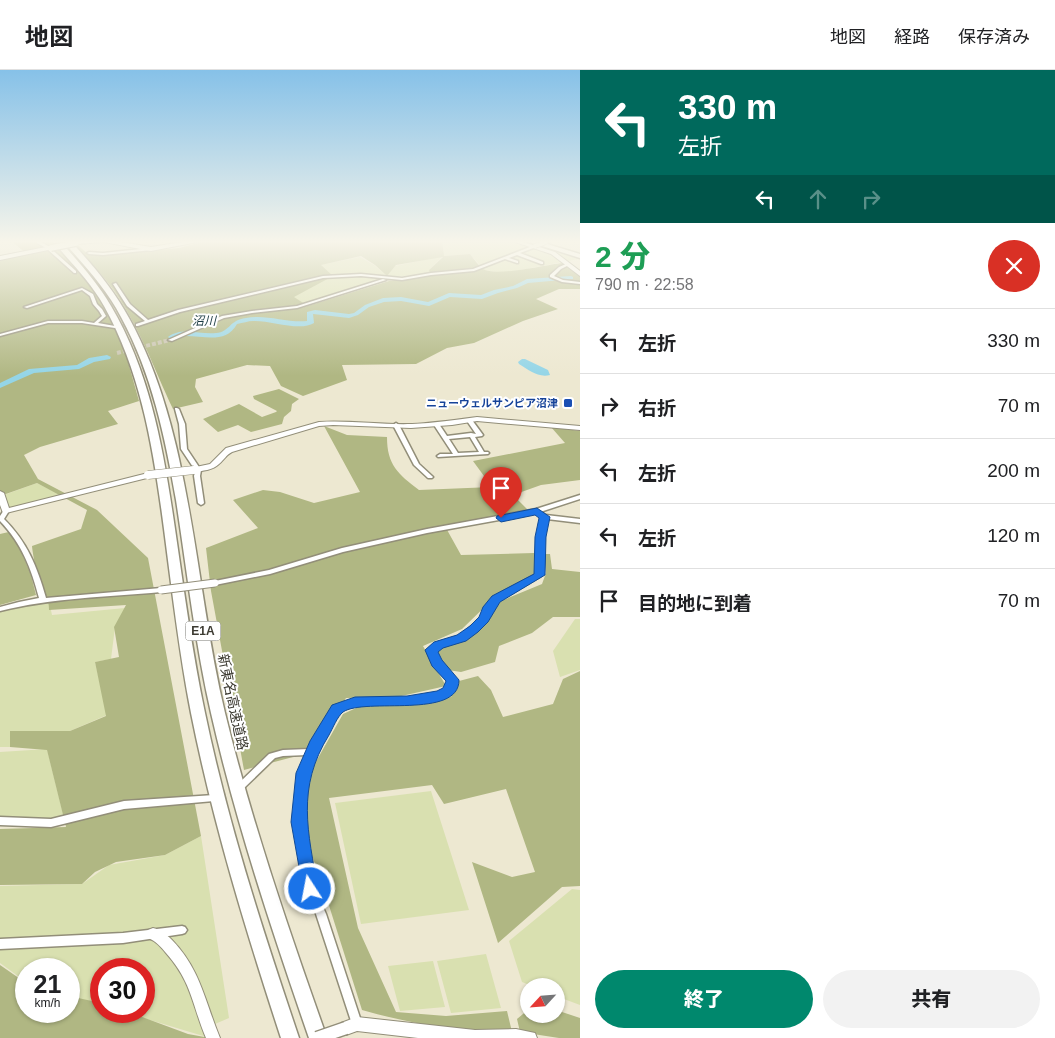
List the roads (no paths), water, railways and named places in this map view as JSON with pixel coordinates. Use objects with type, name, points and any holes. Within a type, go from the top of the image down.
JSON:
[{"type":"highway","name":"E1A","points":[[93,285],[110,309],[125,340],[144,391],[163,478],[187,654],[213,777],[266,970],[290,1038]]},
{"type":"highway","name":"新東名高速道路","points":[[103,285],[125,317],[157,390],[172,451],[217,710],[230,764],[256,856],[317,1038]]},
{"type":"street","points":[[116,285],[128,305],[148,321]]},
{"type":"street","points":[[138,325],[179,311],[288,285]]},
{"type":"street","points":[[170,340],[223,317],[297,307],[366,285]]},
{"type":"street","points":[[26,307],[82,289],[92,295],[94,302],[104,316],[95,324]]},
{"type":"street","points":[[0,335],[48,322],[79,321],[113,327]]},
{"type":"street","points":[[177,409],[182,424],[184,449],[196,470],[201,503]]},
{"type":"street","points":[[43,600],[37,576],[28,557],[16,534],[2,519],[6,512],[148,475],[196,470],[217,463],[224,452],[229,450],[319,424],[437,425],[482,419],[580,428]]},
{"type":"street","points":[[446,438],[480,435],[470,421]]},
{"type":"street","points":[[396,425],[417,465],[430,477]]},
{"type":"street","points":[[437,425],[457,455]]},
{"type":"street","points":[[440,456],[484,453],[472,435]]},
{"type":"street","points":[[0,493],[6,512]]},
{"type":"street","points":[[0,609],[43,600],[161,590],[215,583],[270,572],[342,550],[427,531],[537,511],[580,497]]},
{"type":"street","points":[[537,511],[544,517],[580,521]]},
{"type":"street","points":[[351,1026],[321,914],[310,889],[302,853],[299,822],[303,773],[312,752],[337,709],[355,702],[407,701],[439,696],[448,692],[452,685],[452,680],[436,662],[431,650],[438,645],[462,638],[484,619],[489,607],[496,599],[540,575],[541,537],[544,517]]},
{"type":"street","points":[[240,787],[272,756],[283,753],[312,752]]},
{"type":"street","points":[[0,821],[51,823],[124,805],[214,798]]},
{"type":"street","points":[[0,944],[123,938],[182,930]]},
{"type":"street","points":[[153,934],[176,952],[198,992],[213,1038]]},
{"type":"street","points":[[317,1038],[351,1026],[475,1037],[516,1036],[530,1038]]},
{"type":"water","points":[[522,359],[548,370],[550,375],[546,376],[530,371],[519,364],[518,362]]},
{"type":"waterway","name":"沼川","points":[[171,337],[184,333],[221,335],[229,331],[235,323],[254,318],[301,324],[311,323],[309,313],[349,316],[383,300],[401,299],[429,304],[449,295],[482,297],[519,285]]},
{"type":"waterway","name":"沼川","points":[[0,386],[32,371],[79,367],[92,360],[107,357]]},
{"type":"tunnel","points":[[114,327],[138,325]]},
{"type":"tunnel","points":[[117,353],[170,340]]},
{"type":"tunnel","points":[[217,797],[234,793],[238,789]]},
{"type":"place","name":"ニューウェルサンピア沼津","points":[[568,403]]}]
